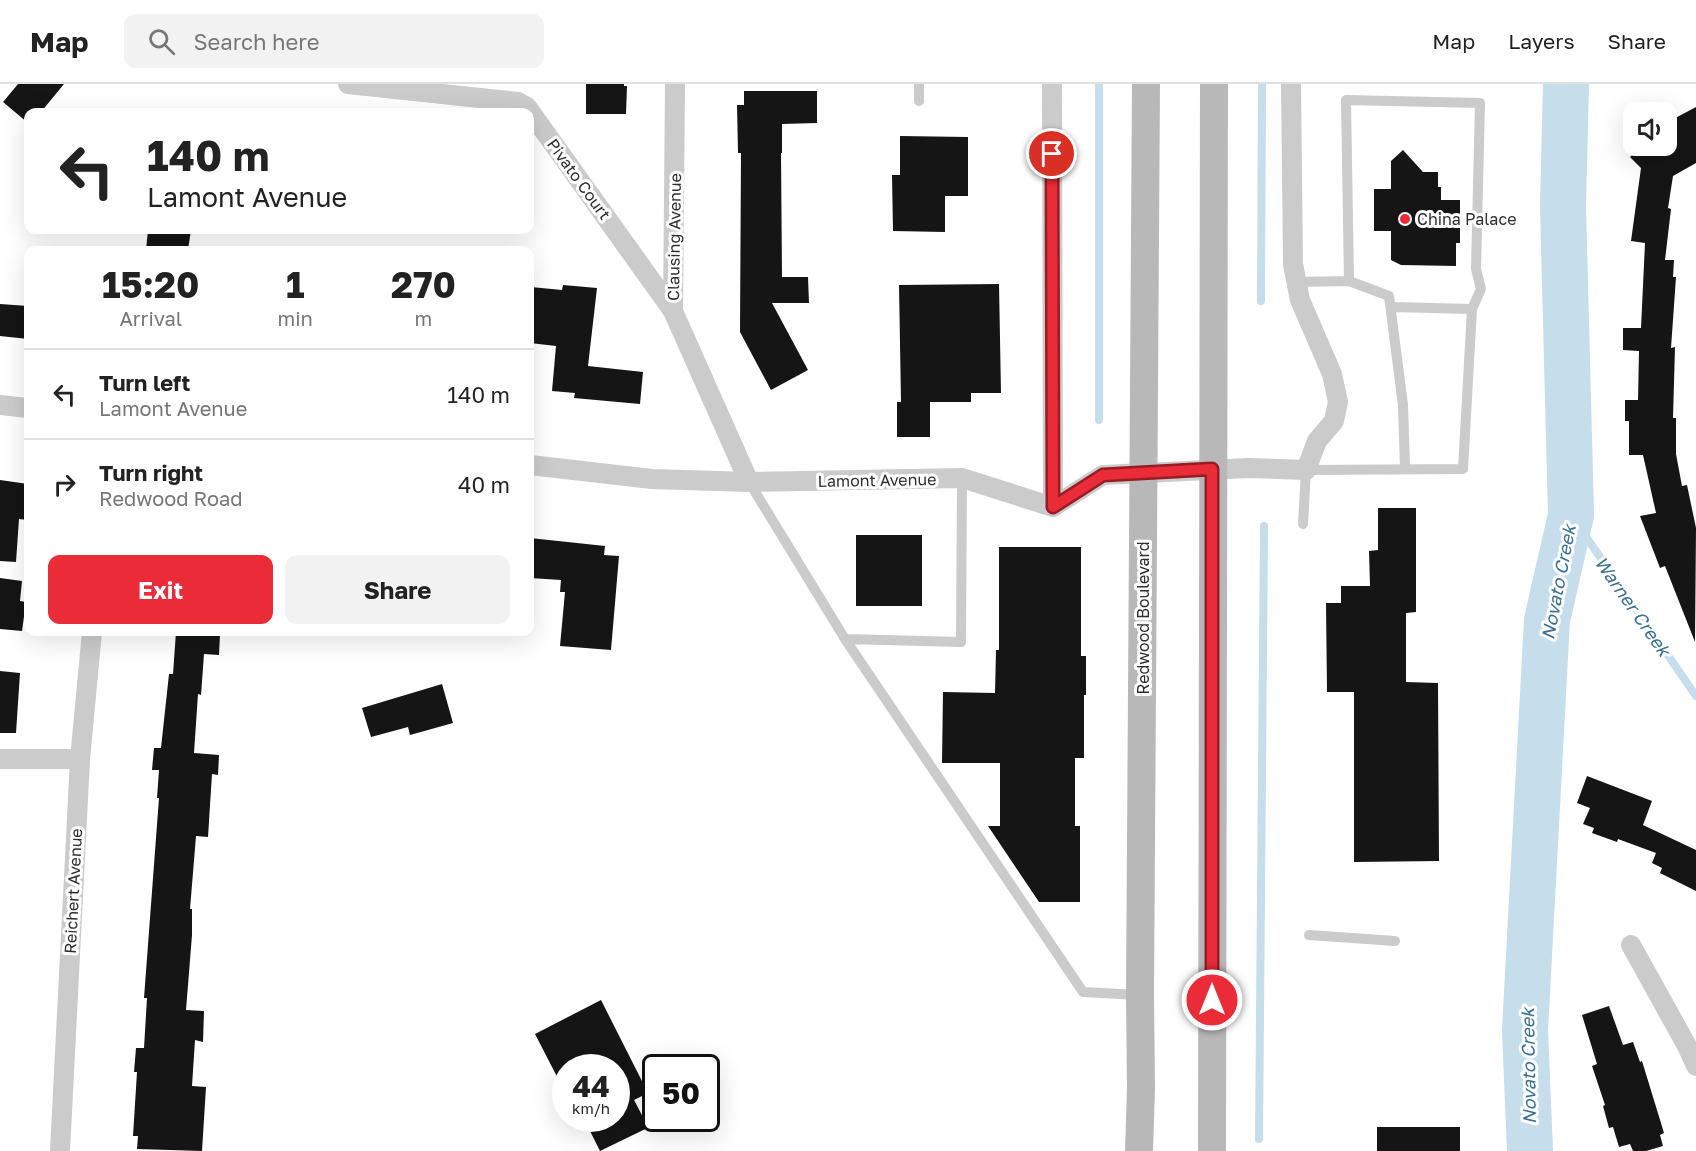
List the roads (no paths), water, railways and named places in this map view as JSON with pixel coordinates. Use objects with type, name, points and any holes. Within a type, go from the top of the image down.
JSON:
[{"type":"main road","name":"Redwood Boulevard","points":[[1139,1151],[1146,84]]},
{"type":"main road","points":[[1214,84],[1212,469],[1215,1147]]},
{"type":"street","name":"Pivato Court","points":[[348,84],[518,102],[528,108]]},
{"type":"street","name":"Clausing Avenue","points":[[675,84],[673,312],[749,482]]},
{"type":"street","points":[[1052,84],[1053,507]]},
{"type":"street","points":[[1053,507],[1103,475],[1250,468],[1306,470],[1317,441],[1334,421],[1338,402],[1332,374],[1300,300],[1293,264],[1291,84]]},
{"type":"street","name":"Pivato Court","points":[[534,117],[673,312]]},
{"type":"street","points":[[0,405],[24,408]]},
{"type":"street","name":"Lamont Avenue","points":[[534,465],[652,479],[749,482],[962,478],[1053,507]]},
{"type":"street","name":"Reichert Avenue","points":[[60,1151],[80,759],[92,636]]},
{"type":"street","points":[[0,759],[80,759]]},
{"type":"street","points":[[1631,945],[1696,1066]]},
{"type":"lane","points":[[919,84],[919,100]]},
{"type":"lane","points":[[1303,524],[1306,470],[1463,469],[1472,309],[1481,289],[1476,269],[1480,103],[1346,100],[1349,280]]},
{"type":"lane","points":[[1297,282],[1349,280],[1389,297],[1403,405],[1406,469]]},
{"type":"lane","points":[[1391,307],[1472,309]]},
{"type":"lane","points":[[845,639],[961,642],[962,478]]},
{"type":"lane","points":[[749,482],[845,639],[1083,992],[1140,996]]},
{"type":"lane","points":[[1309,935],[1395,941]]},
{"type":"waterway","points":[[1099,84],[1099,420]]},
{"type":"waterway","points":[[1261,301],[1262,84]]},
{"type":"waterway","name":"Novato Creek","points":[[1530,1151],[1525,1030],[1547,620],[1571,515],[1563,206],[1566,84]]},
{"type":"waterway","name":"Warner Creek","points":[[1571,515],[1696,696]]},
{"type":"waterway","points":[[1259,1139],[1264,526]]},
{"type":"place","name":"China Palace","points":[[1405,219]]}]
